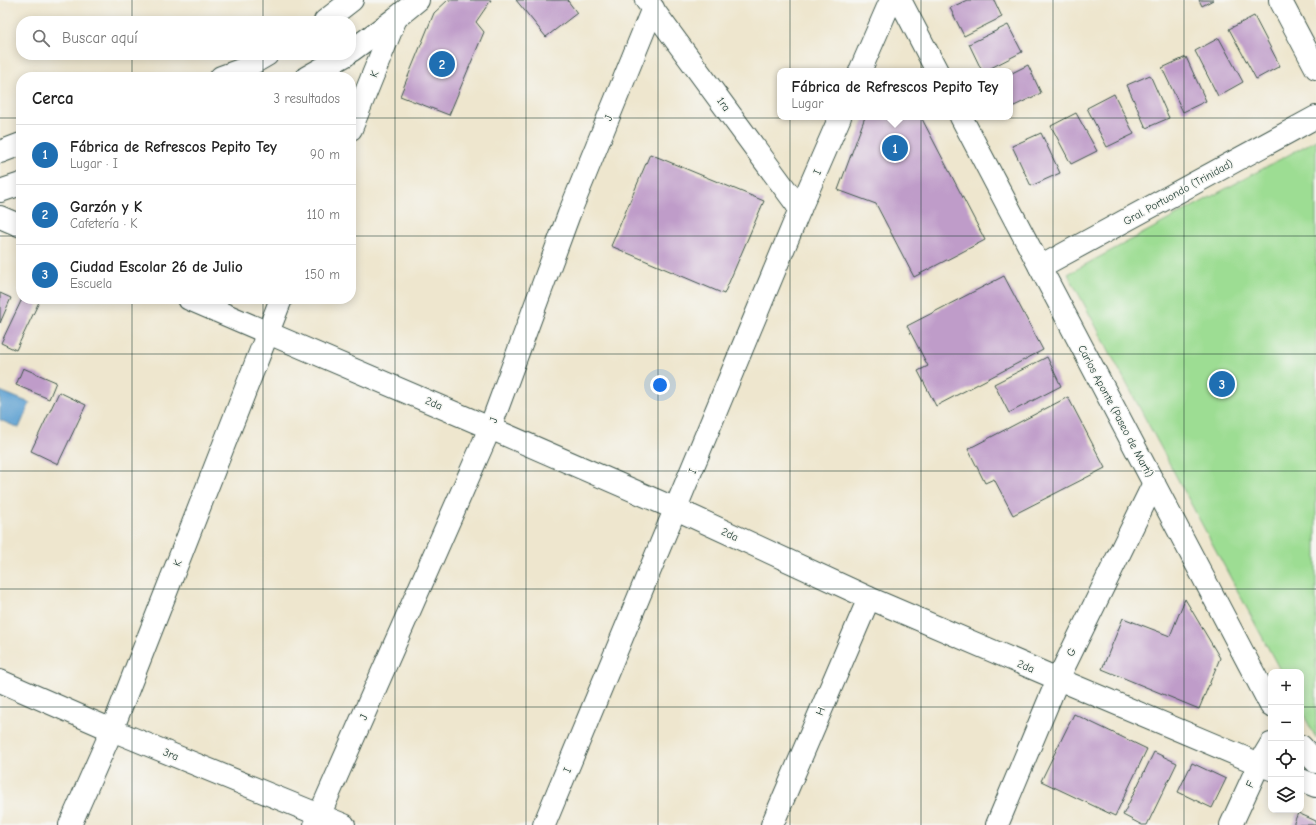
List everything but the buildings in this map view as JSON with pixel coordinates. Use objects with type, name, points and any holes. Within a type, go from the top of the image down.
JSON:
[{"type":"street","points":[[331,16],[352,0]]},
{"type":"street","points":[[356,47],[400,9],[418,0]]},
{"type":"street","points":[[861,68],[891,0]]},
{"type":"street","points":[[900,0],[935,68]]},
{"type":"street","points":[[1280,0],[1316,68]]},
{"type":"street","name":"1ra","points":[[650,4],[800,209]]},
{"type":"street","name":"J","points":[[317,820],[490,428],[569,214],[650,4]]},
{"type":"street","name":"K","points":[[356,117],[400,9]]},
{"type":"street","points":[[234,72],[258,60]]},
{"type":"street","points":[[316,72],[337,60]]},
{"type":"street","name":"Gral. Portuondo (Trinidad)","points":[[1040,267],[1316,117]]},
{"type":"street","name":"I","points":[[544,825],[800,209],[839,120]]},
{"type":"street","name":"Carlos Aponte (Paseo de Martí)","points":[[963,120],[1270,705]]},
{"type":"street","points":[[0,152],[16,146]]},
{"type":"street","points":[[0,191],[16,186]]},
{"type":"street","points":[[0,217],[16,224]]},
{"type":"street","name":"2da","points":[[200,304],[676,509],[869,598],[1265,766]]},
{"type":"street","name":"K","points":[[70,825],[112,730],[279,304]]},
{"type":"street","name":"G","points":[[997,825],[1058,679],[1154,483]]},
{"type":"street","name":"H","points":[[772,825],[869,598]]},
{"type":"street","name":"3ra","points":[[0,680],[317,820],[344,825]]},
{"type":"street","points":[[1304,749],[1316,762]]},
{"type":"street","name":"F","points":[[1231,825],[1265,766],[1268,755]]},
{"type":"street","points":[[1304,781],[1316,786]]},
{"type":"green space","points":[[1316,140],[1316,738],[1304,716],[1304,669],[1279,669],[1068,274]]},
{"type":"water","points":[[0,391],[30,403],[19,428],[0,420]]},
{"type":"place","name":"Garzón y K","points":[[442,64]]},
{"type":"place","name":"Fábrica de Refrescos Pepito Tey","points":[[895,148]]},
{"type":"place","name":"Ciudad Escolar 26 de Julio","points":[[1222,384]]}]
